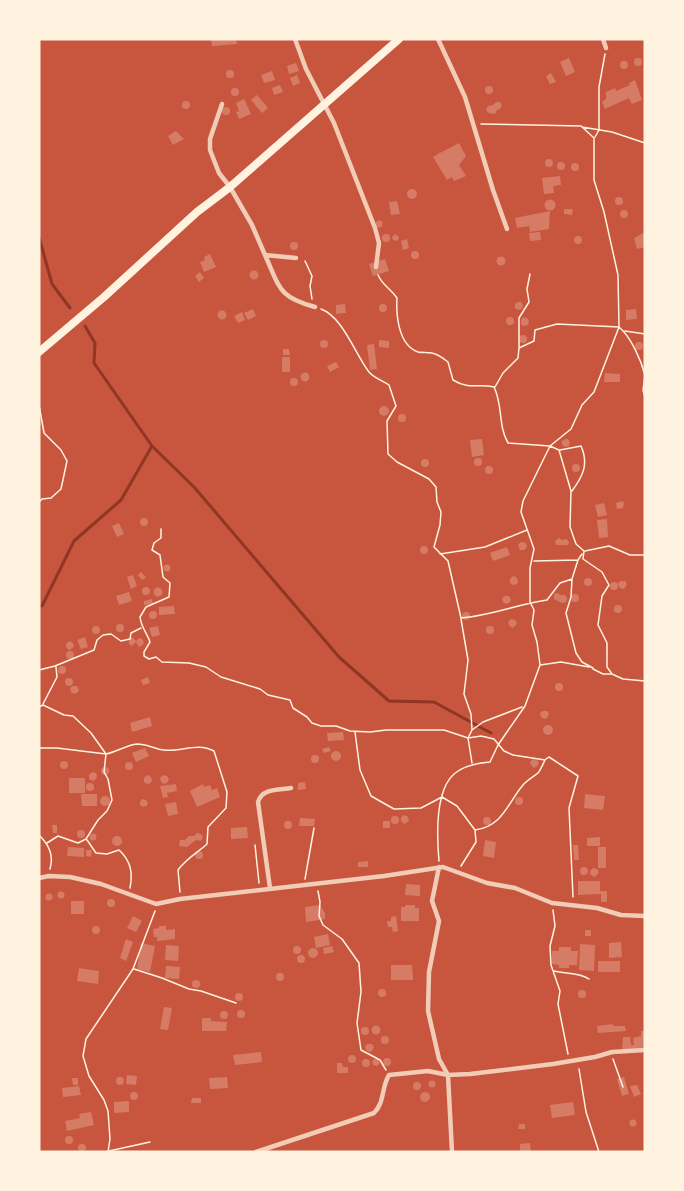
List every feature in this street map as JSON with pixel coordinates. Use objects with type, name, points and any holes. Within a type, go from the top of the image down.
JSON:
[{"type":"main road","points":[[39,352],[104,297],[197,212],[230,187],[399,39]]},
{"type":"street","points":[[295,39],[306,69],[358,182],[375,228],[379,243],[376,267]]},
{"type":"street","points":[[438,39],[461,87],[507,229]]},
{"type":"street","points":[[603,39],[606,48]]},
{"type":"street","points":[[222,104],[210,139],[210,150],[219,173],[252,225],[275,279],[285,295],[292,300],[315,307]]},
{"type":"street","points":[[265,255],[296,258]]},
{"type":"street","points":[[270,888],[258,802],[260,796],[266,791],[291,788]]},
{"type":"street","points":[[39,878],[70,876],[129,893],[156,904],[180,899],[303,883],[326,883],[439,867],[488,883],[515,888],[552,903],[597,908],[621,915],[645,916]]},
{"type":"street","points":[[439,867],[432,901],[439,921],[429,972],[428,1011],[439,1059],[448,1076],[452,1152]]},
{"type":"street","points":[[256,1152],[374,1113],[381,1104],[389,1076],[428,1071],[448,1076],[553,1064],[612,1052],[645,1050]]},
{"type":"path","points":[[439,867],[437,834],[442,796],[453,774],[472,764],[490,762],[498,745],[525,706],[540,665],[532,625],[534,610],[530,602],[530,568],[534,549],[521,513],[523,501],[550,446],[572,429],[582,405],[594,392],[619,327],[618,275],[604,212],[594,180],[594,138],[599,130],[599,87],[606,48]]},
{"type":"path","points":[[474,124],[581,126],[612,132],[645,143]]},
{"type":"path","points":[[581,126],[594,138]]},
{"type":"path","points":[[305,261],[312,276],[310,286],[315,307],[330,313],[354,346],[370,374],[389,385],[396,406],[387,421],[388,454],[397,462],[429,478],[436,487],[437,502],[441,512],[435,547],[448,561],[463,623],[462,630],[468,660],[464,694],[471,714],[472,730]]},
{"type":"path","points":[[376,267],[382,285],[392,291],[397,298],[396,314],[403,337],[409,345],[417,352],[435,353],[448,362],[453,380],[462,386],[494,387]]},
{"type":"path","points":[[530,274],[527,290],[529,302],[519,318],[518,358],[503,373],[494,387],[500,409],[501,428],[508,443],[550,446],[559,450],[581,446],[586,464],[571,491]]},
{"type":"path","points":[[519,348],[534,341],[535,330],[557,324],[619,327],[624,331],[641,360],[645,376],[643,390],[645,397]]},
{"type":"path","points":[[624,331],[645,334]]},
{"type":"path","points":[[39,405],[44,433],[62,450],[67,461],[61,489],[51,498],[39,502]]},
{"type":"path","points":[[559,450],[571,491],[570,527],[576,544],[584,551],[584,559],[602,572],[609,585],[602,596],[598,625],[606,643],[606,667],[612,674]]},
{"type":"path","points":[[161,529],[161,538],[154,543],[152,549],[160,555],[163,577],[170,583],[170,591],[169,597],[146,608],[140,617],[141,628],[147,634],[150,642],[144,656],[149,659],[156,657],[162,663],[189,663],[206,667],[221,677],[260,689],[268,695],[290,700],[293,708],[312,723],[370,732],[444,730],[468,738],[481,736],[494,739],[504,751],[513,754],[545,760],[549,758],[578,776],[569,808],[573,905]]},
{"type":"path","points":[[440,554],[485,547],[527,530]]},
{"type":"path","points":[[645,555],[630,555],[609,546],[584,551],[578,560],[572,579],[571,597],[566,613],[576,653],[582,663],[603,674],[645,681]]},
{"type":"path","points":[[533,561],[578,560]]},
{"type":"path","points":[[460,618],[477,617],[530,602],[547,600],[560,583],[572,579]]},
{"type":"path","points":[[39,670],[94,650],[97,640],[103,635],[111,634],[121,641],[130,639],[131,633],[141,628]]},
{"type":"path","points":[[540,665],[561,663],[593,668]]},
{"type":"path","points":[[39,707],[50,694],[57,677],[55,666]]},
{"type":"path","points":[[43,705],[64,715],[72,716],[91,733],[106,754],[104,772],[112,800],[107,811],[98,820],[86,839],[78,843],[58,836],[47,843]]},
{"type":"path","points":[[472,764],[468,738],[472,730],[483,722],[525,706]]},
{"type":"path","points":[[355,731],[360,770],[371,796],[394,809],[421,808],[442,796]]},
{"type":"path","points":[[39,748],[106,754],[136,744],[177,751],[188,747],[207,747],[214,751],[227,792],[226,808],[208,827],[207,844],[195,855],[185,860],[178,870],[180,899]]},
{"type":"path","points":[[475,830],[487,828],[501,817],[525,782],[538,772],[545,760]]},
{"type":"path","points":[[442,796],[457,806],[475,830],[476,842],[469,856],[462,865],[452,870]]},
{"type":"path","points":[[303,883],[309,864],[314,828]]},
{"type":"path","points":[[39,835],[47,843],[53,859],[49,876]]},
{"type":"path","points":[[86,839],[96,853],[107,854],[119,850],[126,856],[132,876],[129,893]]},
{"type":"path","points":[[255,845],[260,889]]},
{"type":"path","points":[[318,889],[319,916],[323,925],[342,939],[359,963],[361,992],[357,1023],[361,1050],[380,1060],[389,1076]]},
{"type":"path","points":[[552,903],[555,926],[550,946],[553,971],[560,992],[558,1004],[570,1060]]},
{"type":"path","points":[[150,1142],[109,1152],[108,1111],[90,1076],[83,1056],[86,1039],[91,1029],[133,969],[155,913],[156,904]]},
{"type":"path","points":[[133,969],[236,1003]]},
{"type":"path","points":[[553,971],[582,974],[589,979]]},
{"type":"path","points":[[612,1052],[613,1062],[623,1087]]},
{"type":"path","points":[[578,1059],[586,1112],[599,1152]]},
{"type":"building","points":[[211,39],[236,39],[237,44],[212,46]]},
{"type":"building","points":[[569,58],[575,72],[566,76],[560,62]]},
{"type":"building","points":[[638,58],[642,62],[638,66],[634,62]]},
{"type":"building","points":[[624,61],[628,65],[624,69],[620,65]]},
{"type":"building","points":[[296,63],[299,71],[289,74],[287,66]]},
{"type":"building","points":[[230,70],[234,74],[230,78],[226,74]]},
{"type":"building","points":[[272,71],[275,80],[264,83],[261,75]]},
{"type":"building","points":[[551,73],[556,82],[550,84],[546,76]]},
{"type":"building","points":[[297,75],[300,83],[293,86],[290,78]]},
{"type":"building","points":[[635,80],[642,100],[632,104],[629,98],[605,109],[602,102],[606,99],[606,92],[615,88],[616,91],[630,85],[629,83]]},
{"type":"building","points":[[280,85],[283,92],[274,95],[272,88]]},
{"type":"building","points":[[489,86],[493,90],[489,94],[485,90]]},
{"type":"building","points":[[235,88],[239,92],[235,96],[231,92]]},
{"type":"building","points":[[257,95],[268,108],[262,113],[251,100]]},
{"type":"building","points":[[244,99],[251,114],[239,119],[236,103]]},
{"type":"building","points":[[186,101],[190,105],[186,109],[182,105]]},
{"type":"building","points":[[496,102],[502,105],[500,109],[495,114],[488,113],[486,109],[488,106]]},
{"type":"building","points":[[226,107],[230,111],[226,115],[222,111]]},
{"type":"building","points":[[176,131],[184,139],[173,145],[168,136]]},
{"type":"building","points":[[459,143],[466,156],[459,165],[466,176],[454,181],[452,177],[447,180],[433,157],[441,152],[443,156],[442,152]]},
{"type":"building","points":[[549,159],[553,163],[549,167],[545,163]]},
{"type":"building","points":[[561,162],[565,166],[561,170],[557,166]]},
{"type":"building","points":[[575,163],[579,167],[575,171],[571,167]]},
{"type":"building","points":[[560,176],[561,185],[553,186],[554,193],[544,194],[542,178]]},
{"type":"building","points":[[412,189],[416,190],[416,198],[412,199],[408,198],[407,194],[408,190]]},
{"type":"building","points":[[619,197],[623,201],[619,205],[615,201]]},
{"type":"building","points":[[550,199],[556,205],[550,211],[544,205]]},
{"type":"building","points":[[397,201],[400,214],[391,215],[389,202]]},
{"type":"building","points":[[564,209],[573,209],[572,215],[564,214]]},
{"type":"building","points":[[624,210],[628,214],[624,218],[620,214]]},
{"type":"building","points":[[550,211],[549,229],[530,232],[529,226],[517,228],[515,218]]},
{"type":"building","points":[[379,221],[382,224],[379,227],[376,224]]},
{"type":"building","points":[[540,232],[541,240],[530,241],[529,233]]},
{"type":"building","points":[[645,232],[645,247],[637,249],[634,238]]},
{"type":"building","points":[[386,234],[390,238],[386,242],[382,238]]},
{"type":"building","points":[[395,234],[399,239],[396,241],[392,237]]},
{"type":"building","points":[[578,236],[582,240],[578,244],[574,240]]},
{"type":"building","points":[[407,239],[409,248],[403,250],[401,241]]},
{"type":"building","points":[[294,242],[298,246],[294,250],[290,246]]},
{"type":"building","points":[[415,251],[419,255],[415,259],[411,255]]},
{"type":"building","points":[[210,254],[216,267],[204,272],[200,262]]},
{"type":"building","points":[[501,257],[505,261],[501,265],[497,261]]},
{"type":"building","points":[[385,259],[389,271],[373,276],[369,264]]},
{"type":"building","points":[[254,270],[259,275],[254,280],[249,275]]},
{"type":"building","points":[[200,272],[204,278],[199,282],[195,276]]},
{"type":"building","points":[[518,302],[523,305],[522,309],[515,308]]},
{"type":"building","points":[[345,304],[346,313],[336,314],[336,305]]},
{"type":"building","points":[[383,304],[387,308],[383,312],[379,308]]},
{"type":"building","points":[[253,309],[256,316],[248,320],[244,313]]},
{"type":"building","points":[[636,309],[637,319],[626,320],[626,310]]},
{"type":"building","points":[[222,311],[226,315],[222,319],[218,315]]},
{"type":"building","points":[[242,312],[245,320],[238,323],[234,316]]},
{"type":"building","points":[[510,317],[514,321],[510,325],[506,321]]},
{"type":"building","points":[[523,317],[529,321],[528,325],[521,324]]},
{"type":"building","points":[[523,335],[527,339],[523,343],[519,339]]},
{"type":"building","points":[[324,340],[328,344],[324,348],[320,344]]},
{"type":"building","points":[[379,340],[389,341],[389,348],[379,347]]},
{"type":"building","points":[[639,342],[643,346],[639,350],[635,346]]},
{"type":"building","points":[[374,344],[377,369],[370,370],[367,345]]},
{"type":"building","points":[[283,349],[289,349],[290,355],[283,355]]},
{"type":"building","points":[[282,357],[290,357],[290,372],[282,372]]},
{"type":"building","points":[[336,362],[339,367],[330,372],[327,366]]},
{"type":"building","points":[[305,373],[309,377],[305,381],[301,377]]},
{"type":"building","points":[[605,373],[620,374],[620,382],[604,382]]},
{"type":"building","points":[[294,378],[298,382],[294,386],[290,382]]},
{"type":"building","points":[[384,406],[388,407],[388,415],[384,416],[380,415],[379,411],[380,407]]},
{"type":"building","points":[[402,414],[406,418],[402,422],[398,418]]},
{"type":"building","points":[[482,439],[484,455],[472,457],[470,440]]},
{"type":"building","points":[[565,439],[570,442],[569,446],[562,445]]},
{"type":"building","points":[[478,458],[482,462],[478,466],[474,462]]},
{"type":"building","points":[[425,459],[429,463],[425,467],[421,463]]},
{"type":"building","points":[[576,464],[580,468],[576,472],[572,468]]},
{"type":"building","points":[[489,466],[493,470],[489,474],[485,470]]},
{"type":"building","points":[[622,501],[623,508],[617,509],[616,503]]},
{"type":"building","points":[[604,503],[607,515],[598,517],[595,505]]},
{"type":"building","points":[[144,518],[148,522],[144,526],[140,522]]},
{"type":"building","points":[[607,519],[608,537],[599,538],[597,520]]},
{"type":"building","points":[[119,523],[124,534],[117,537],[112,526]]},
{"type":"building","points":[[559,538],[567,539],[568,545],[556,545],[555,541]]},
{"type":"building","points":[[521,542],[526,543],[527,547],[524,550],[520,550],[518,545]]},
{"type":"building","points":[[424,546],[428,550],[424,554],[420,550]]},
{"type":"building","points":[[507,547],[510,555],[493,561],[490,553]]},
{"type":"building","points":[[167,564],[171,568],[167,572],[163,568]]},
{"type":"building","points":[[141,572],[146,577],[142,580],[138,575]]},
{"type":"building","points":[[133,575],[137,586],[131,589],[127,577]]},
{"type":"building","points":[[513,576],[518,580],[517,584],[513,585],[510,579]]},
{"type":"building","points":[[588,578],[592,582],[588,586],[584,582]]},
{"type":"building","points":[[621,581],[627,584],[622,589],[618,583]]},
{"type":"building","points":[[614,582],[618,586],[614,590],[610,586]]},
{"type":"building","points":[[146,587],[150,591],[146,595],[142,591]]},
{"type":"building","points":[[158,588],[162,592],[158,596],[154,592]]},
{"type":"building","points":[[129,592],[132,601],[119,605],[116,596]]},
{"type":"building","points":[[554,594],[565,595],[566,602],[562,603],[554,599]]},
{"type":"building","points":[[575,594],[579,598],[575,602],[571,598]]},
{"type":"building","points":[[509,596],[511,600],[506,604],[502,598]]},
{"type":"building","points":[[152,599],[153,604],[144,605],[144,601]]},
{"type":"building","points":[[618,605],[622,609],[618,613],[614,609]]},
{"type":"building","points":[[174,606],[175,614],[159,615],[159,607]]},
{"type":"building","points":[[153,611],[157,615],[153,619],[149,615]]},
{"type":"building","points":[[466,612],[470,616],[466,620],[462,616]]},
{"type":"building","points":[[511,619],[517,623],[512,628],[508,622]]},
{"type":"building","points":[[120,624],[124,628],[120,632],[116,628]]},
{"type":"building","points":[[96,626],[100,630],[96,634],[92,630]]},
{"type":"building","points":[[158,626],[160,635],[152,637],[149,628]]},
{"type":"building","points":[[490,626],[494,630],[490,634],[486,630]]},
{"type":"building","points":[[85,637],[88,647],[81,649],[77,640]]},
{"type":"building","points":[[132,637],[136,641],[139,638],[142,639],[143,645],[139,647],[136,642],[132,646],[129,644],[129,638]]},
{"type":"building","points":[[69,641],[74,645],[69,650],[66,644]]},
{"type":"building","points":[[70,651],[74,655],[70,659],[66,655]]},
{"type":"building","points":[[62,666],[66,670],[62,674],[58,670]]},
{"type":"building","points":[[148,677],[150,683],[143,685],[141,680]]},
{"type":"building","points":[[69,678],[73,682],[69,686],[65,682]]},
{"type":"building","points":[[559,683],[563,687],[559,691],[555,687]]},
{"type":"building","points":[[77,686],[79,690],[74,694],[70,688]]},
{"type":"building","points":[[543,711],[549,714],[544,719],[540,713]]},
{"type":"building","points":[[150,717],[152,726],[132,732],[130,723]]},
{"type":"building","points":[[548,725],[552,726],[552,734],[548,735],[544,734],[543,730],[544,726]]},
{"type":"building","points":[[343,732],[344,740],[328,741],[327,733]]},
{"type":"building","points":[[329,747],[331,751],[324,753],[322,749]]},
{"type":"building","points":[[145,748],[149,756],[136,762],[132,753]]},
{"type":"building","points":[[336,751],[341,756],[336,761],[331,756]]},
{"type":"building","points":[[315,755],[319,759],[315,763],[311,759]]},
{"type":"building","points":[[533,759],[539,763],[534,768],[530,762]]},
{"type":"building","points":[[64,761],[68,765],[64,769],[60,765]]},
{"type":"building","points":[[129,762],[133,766],[129,770],[125,766]]},
{"type":"building","points":[[105,767],[109,771],[105,775],[101,771]]},
{"type":"building","points":[[92,772],[97,776],[93,781],[89,779]]},
{"type":"building","points":[[147,775],[152,779],[151,783],[147,784],[144,778]]},
{"type":"building","points":[[163,775],[169,779],[164,784],[160,778]]},
{"type":"building","points":[[69,778],[85,778],[85,793],[69,793]]},
{"type":"building","points":[[305,782],[306,789],[298,790],[298,783]]},
{"type":"building","points":[[90,783],[94,787],[90,791],[86,787]]},
{"type":"building","points":[[176,784],[177,791],[167,793],[168,797],[163,798],[160,786]]},
{"type":"building","points":[[203,784],[204,787],[210,785],[212,790],[217,788],[220,797],[197,807],[190,791]]},
{"type":"building","points":[[81,794],[97,794],[97,806],[82,806]]},
{"type":"building","points":[[585,794],[605,796],[603,810],[584,808]]},
{"type":"building","points":[[105,796],[109,797],[109,805],[105,806],[101,805],[100,801],[101,797]]},
{"type":"building","points":[[519,797],[523,801],[519,805],[515,801]]},
{"type":"building","points":[[142,799],[146,800],[147,806],[140,805]]},
{"type":"building","points":[[176,802],[178,814],[168,816],[165,804]]},
{"type":"building","points":[[403,815],[409,819],[404,824],[401,821]]},
{"type":"building","points":[[395,816],[399,820],[395,824],[391,820]]},
{"type":"building","points":[[487,817],[491,821],[487,825],[483,821]]},
{"type":"building","points":[[300,818],[315,819],[314,826],[299,826]]},
{"type":"building","points":[[288,821],[292,825],[288,829],[284,825]]},
{"type":"building","points":[[383,821],[390,821],[390,828],[383,828]]},
{"type":"building","points":[[52,825],[57,825],[57,833],[53,833]]},
{"type":"building","points":[[247,827],[248,838],[231,839],[231,828]]},
{"type":"building","points":[[81,830],[85,834],[81,838],[77,834]]},
{"type":"building","points":[[93,833],[97,837],[93,841],[89,837]]},
{"type":"building","points":[[197,833],[203,837],[201,841],[196,840],[187,847],[179,846],[180,840],[185,840]]},
{"type":"building","points":[[117,836],[121,837],[121,845],[117,846],[113,845],[112,841],[113,837]]},
{"type":"building","points":[[600,837],[600,846],[587,846],[587,838]]},
{"type":"building","points":[[485,840],[496,842],[494,858],[483,856]]},
{"type":"building","points":[[573,845],[578,845],[579,860],[574,860]]},
{"type":"building","points":[[68,847],[84,848],[84,857],[67,856]]},
{"type":"building","points":[[598,847],[606,847],[606,868],[598,868]]},
{"type":"building","points":[[86,850],[92,850],[91,857],[86,856]]},
{"type":"building","points":[[199,851],[203,855],[199,859],[195,855]]},
{"type":"building","points":[[368,861],[368,867],[358,867],[358,862]]},
{"type":"building","points":[[584,867],[588,871],[584,875],[580,871]]},
{"type":"building","points":[[593,868],[599,872],[594,877],[590,874]]},
{"type":"building","points":[[578,881],[600,881],[600,891],[607,891],[607,902],[601,902],[601,894],[578,895]]},
{"type":"building","points":[[406,884],[420,885],[420,896],[405,895]]},
{"type":"building","points":[[61,891],[65,895],[61,899],[57,895]]},
{"type":"building","points":[[49,893],[53,897],[49,901],[45,897]]},
{"type":"building","points":[[111,899],[115,903],[111,907],[107,903]]},
{"type":"building","points":[[71,901],[84,901],[84,914],[71,914]]},
{"type":"building","points":[[320,905],[325,913],[325,919],[306,922],[305,907]]},
{"type":"building","points":[[415,905],[415,908],[419,908],[419,921],[401,921],[401,907]]},
{"type":"building","points":[[133,916],[142,921],[136,932],[127,928]]},
{"type":"building","points":[[396,916],[398,931],[393,932],[392,927],[388,927],[387,921],[391,921],[391,917]]},
{"type":"building","points":[[96,926],[100,930],[96,934],[92,930]]},
{"type":"building","points":[[166,926],[166,930],[175,929],[175,939],[157,941],[153,929]]},
{"type":"building","points":[[585,930],[591,930],[591,936],[585,936]]},
{"type":"building","points":[[328,934],[330,945],[316,948],[314,937]]},
{"type":"building","points":[[126,939],[133,942],[126,961],[120,958]]},
{"type":"building","points":[[621,942],[622,957],[609,958],[609,943]]},
{"type":"building","points":[[141,943],[155,946],[150,972],[137,969]]},
{"type":"building","points":[[580,944],[595,945],[594,971],[579,970]]},
{"type":"building","points":[[166,945],[179,946],[178,961],[165,960]]},
{"type":"building","points":[[297,946],[301,950],[297,954],[293,950]]},
{"type":"building","points":[[332,946],[334,952],[324,954],[323,948]]},
{"type":"building","points":[[559,947],[571,947],[571,951],[578,951],[577,965],[559,968],[559,965],[552,964],[552,951],[559,951]]},
{"type":"building","points":[[313,948],[317,949],[317,957],[313,958],[309,957],[308,953],[309,949]]},
{"type":"building","points":[[301,955],[305,959],[301,963],[297,959]]},
{"type":"building","points":[[598,961],[620,961],[620,972],[598,972]]},
{"type":"building","points":[[391,965],[412,965],[413,980],[391,980]]},
{"type":"building","points":[[166,966],[180,967],[179,979],[165,978]]},
{"type":"building","points":[[79,968],[99,971],[98,984],[77,981]]},
{"type":"building","points":[[280,973],[284,977],[280,981],[276,977]]},
{"type":"building","points":[[196,980],[200,984],[196,988],[192,984]]},
{"type":"building","points":[[382,989],[386,993],[382,997],[378,993]]},
{"type":"building","points":[[582,990],[586,994],[582,998],[578,994]]},
{"type":"building","points":[[239,993],[243,997],[239,1001],[235,997]]},
{"type":"building","points":[[164,1007],[172,1008],[168,1030],[160,1029]]},
{"type":"building","points":[[241,1010],[245,1014],[241,1018],[237,1014]]},
{"type":"building","points":[[224,1011],[228,1015],[224,1019],[220,1015]]},
{"type":"building","points":[[202,1018],[227,1022],[226,1031],[202,1031]]},
{"type":"building","points":[[613,1024],[613,1026],[625,1026],[626,1031],[598,1033],[597,1026]]},
{"type":"building","points":[[376,1025],[381,1030],[376,1035],[371,1030]]},
{"type":"building","points":[[365,1027],[369,1031],[365,1035],[361,1031]]},
{"type":"building","points":[[641,1031],[645,1031],[645,1052],[622,1051],[623,1037],[630,1037],[631,1045],[634,1045],[633,1038],[641,1036]]},
{"type":"building","points":[[385,1036],[389,1040],[385,1044],[381,1040]]},
{"type":"building","points":[[368,1044],[374,1047],[369,1052],[365,1046]]},
{"type":"building","points":[[261,1052],[262,1062],[235,1065],[233,1055]]},
{"type":"building","points":[[352,1055],[356,1059],[352,1063],[348,1059]]},
{"type":"building","points":[[387,1058],[391,1062],[387,1066],[383,1062]]},
{"type":"building","points":[[366,1059],[370,1063],[366,1067],[362,1063]]},
{"type":"building","points":[[374,1059],[378,1059],[380,1063],[377,1066],[373,1065]]},
{"type":"building","points":[[337,1063],[348,1067],[348,1073],[337,1073]]},
{"type":"building","points":[[127,1075],[137,1076],[136,1085],[126,1084]]},
{"type":"building","points":[[120,1077],[124,1081],[120,1085],[116,1081]]},
{"type":"building","points":[[227,1077],[228,1088],[210,1089],[209,1078]]},
{"type":"building","points":[[624,1077],[629,1094],[622,1096],[617,1079]]},
{"type":"building","points":[[72,1078],[78,1078],[78,1085],[73,1085]]},
{"type":"building","points":[[432,1081],[435,1084],[432,1087],[429,1084]]},
{"type":"building","points":[[417,1082],[421,1086],[417,1090],[413,1086]]},
{"type":"building","points":[[637,1085],[641,1094],[634,1097],[630,1086]]},
{"type":"building","points":[[79,1086],[81,1095],[63,1097],[62,1088]]},
{"type":"building","points":[[134,1092],[138,1096],[134,1100],[130,1096]]},
{"type":"building","points":[[425,1092],[429,1093],[429,1101],[425,1102],[421,1101],[420,1097],[421,1093]]},
{"type":"building","points":[[192,1098],[201,1098],[201,1103],[191,1103]]},
{"type":"building","points":[[129,1101],[129,1112],[114,1113],[114,1102]]},
{"type":"building","points":[[573,1102],[575,1115],[552,1118],[550,1105]]},
{"type":"building","points":[[91,1112],[94,1125],[67,1131],[65,1121],[80,1118],[79,1114]]},
{"type":"building","points":[[633,1119],[637,1123],[633,1127],[629,1123]]},
{"type":"building","points":[[519,1124],[525,1124],[525,1129],[518,1129]]},
{"type":"building","points":[[69,1136],[73,1140],[69,1144],[65,1140]]},
{"type":"building","points":[[530,1143],[531,1152],[520,1152],[520,1144]]},
{"type":"building","points":[[82,1144],[86,1148],[82,1152],[78,1148]]},
{"type":"waterway","points":[[39,237],[52,284],[70,308]]},
{"type":"waterway","points":[[85,326],[95,343],[94,363],[152,446],[194,487],[339,657],[389,701],[434,702],[491,733]]},
{"type":"waterway","points":[[42,606],[74,541],[121,500],[152,446]]}]
